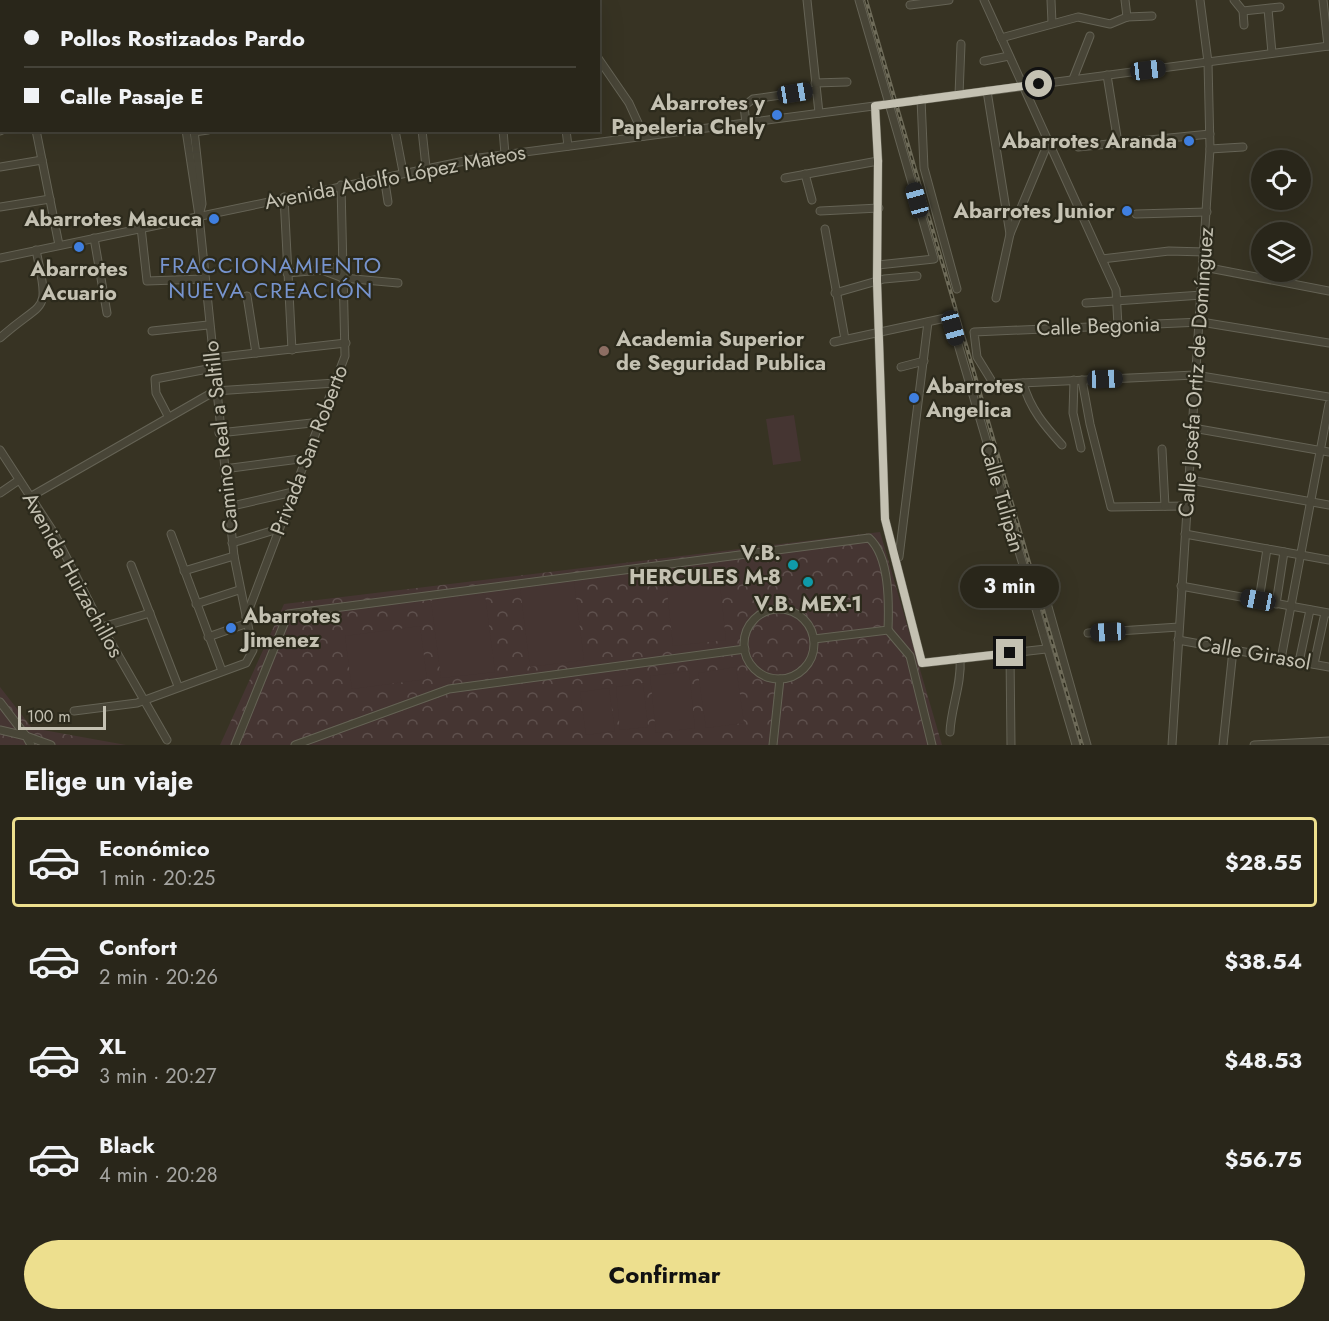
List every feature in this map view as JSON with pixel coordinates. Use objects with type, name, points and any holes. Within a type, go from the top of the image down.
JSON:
[{"type":"street","points":[[807,0],[819,113]]},
{"type":"street","points":[[859,0],[887,104],[894,120],[934,259],[878,265]]},
{"type":"street","points":[[910,5],[949,0]]},
{"type":"street","points":[[984,0],[1102,259],[1117,300],[1118,326]]},
{"type":"street","points":[[1051,0],[1052,23]]},
{"type":"street","points":[[1125,0],[1127,17]]},
{"type":"street","name":"Calle Josefa Ortiz de Domínguez","points":[[1172,745],[1195,375],[1203,295],[1210,149],[1208,62],[1200,0]]},
{"type":"street","points":[[1234,0],[1243,11],[1244,25]]},
{"type":"street","points":[[1323,0],[1329,46]]},
{"type":"street","points":[[1243,11],[1280,7]]},
{"type":"street","points":[[1269,9],[1272,53]]},
{"type":"street","points":[[1001,38],[1052,23],[1083,17],[1110,24],[1127,17],[1152,16]]},
{"type":"street","points":[[1073,80],[1090,36]]},
{"type":"street","points":[[959,94],[961,44]]},
{"type":"street","name":"Avenida Adolfo López Mateos","points":[[0,258],[426,167],[505,154],[1329,46]]},
{"type":"street","points":[[984,61],[1009,56]]},
{"type":"street","points":[[600,61],[629,102],[644,136]]},
{"type":"street","points":[[1107,75],[1118,143]]},
{"type":"street","points":[[746,123],[744,106],[747,102],[816,86],[847,82]]},
{"type":"street","points":[[987,91],[1010,234]]},
{"type":"street","points":[[921,99],[924,168],[957,289]]},
{"type":"street","points":[[875,106],[879,208],[877,281],[885,519],[898,562],[922,663],[1046,650]]},
{"type":"street","points":[[36,132],[59,245]]},
{"type":"street","name":"Camino Real a Saltillo","points":[[186,132],[199,216],[203,279],[232,543],[239,590],[248,620],[253,650],[246,663],[222,672]]},
{"type":"street","name":"Camino Real a Saltillo","points":[[194,132],[202,204],[199,216]]},
{"type":"street","points":[[395,132],[403,172]]},
{"type":"street","points":[[422,132],[426,167]]},
{"type":"street","points":[[503,132],[505,154]]},
{"type":"street","points":[[566,132],[568,146]]},
{"type":"street","points":[[1078,147],[1210,134]]},
{"type":"street","points":[[996,298],[1010,234],[1048,143]]},
{"type":"street","points":[[1210,149],[1243,147]]},
{"type":"street","points":[[0,167],[42,159]]},
{"type":"street","points":[[784,178],[878,161]]},
{"type":"street","points":[[805,174],[812,200]]},
{"type":"street","points":[[384,176],[388,202]]},
{"type":"street","name":"Privada San Roberto","points":[[248,620],[278,529],[345,356],[341,185]]},
{"type":"street","points":[[284,197],[292,350]]},
{"type":"street","points":[[0,207],[50,199]]},
{"type":"street","points":[[820,211],[879,208]]},
{"type":"street","points":[[1136,214],[1207,212]]},
{"type":"street","points":[[141,227],[147,281],[203,279]]},
{"type":"street","points":[[825,229],[845,339]]},
{"type":"street","points":[[94,238],[107,313]]},
{"type":"street","points":[[0,338],[38,310],[43,303],[44,292],[36,250]]},
{"type":"street","points":[[1102,259],[1169,251],[1205,252]]},
{"type":"street","points":[[287,273],[343,266]]},
{"type":"street","points":[[1204,267],[1329,291]]},
{"type":"street","points":[[322,270],[343,278],[398,283]]},
{"type":"street","points":[[835,293],[877,281],[917,276]]},
{"type":"street","points":[[1086,303],[1203,295]]},
{"type":"street","points":[[247,296],[256,353]]},
{"type":"street","name":"Calle Tulipán","points":[[928,321],[950,317],[1046,650],[1076,745]]},
{"type":"street","points":[[834,342],[928,321],[898,562]]},
{"type":"street","name":"Calle Begonia","points":[[1023,383],[993,383],[977,357],[974,332],[1201,322],[1329,343]]},
{"type":"street","points":[[152,332],[208,325]]},
{"type":"street","points":[[212,358],[346,343]]},
{"type":"street","points":[[901,367],[924,361]]},
{"type":"street","points":[[168,416],[156,393],[155,380],[213,368]]},
{"type":"street","points":[[1062,445],[1038,418],[1027,398],[1023,383],[1195,375],[1329,397]]},
{"type":"street","points":[[1074,380],[1073,413],[1081,448]]},
{"type":"street","points":[[1082,380],[1108,502],[1111,507],[1188,506]]},
{"type":"street","points":[[30,497],[168,416],[215,392],[335,383]]},
{"type":"street","points":[[1281,659],[1329,404]]},
{"type":"street","points":[[219,433],[321,422]]},
{"type":"street","points":[[1193,428],[1329,452]]},
{"type":"street","points":[[1162,449],[1165,506]]},
{"type":"street","name":"Avenida Huizachillos","points":[[0,450],[54,533],[102,627],[167,740]]},
{"type":"street","points":[[224,469],[307,458]]},
{"type":"street","points":[[0,493],[19,480]]},
{"type":"street","points":[[1190,480],[1329,506]]},
{"type":"street","points":[[228,507],[293,492]]},
{"type":"street","points":[[232,543],[278,529]]},
{"type":"street","points":[[74,711],[145,701],[178,686],[222,672],[171,534]]},
{"type":"street","points":[[1185,534],[1329,560]]},
{"type":"street","points":[[236,745],[288,614],[868,538],[877,545],[890,595],[888,630],[910,656],[932,745]]},
{"type":"street","points":[[1258,600],[1267,549]]},
{"type":"street","points":[[1276,604],[1284,552]]},
{"type":"street","points":[[184,572],[234,556]]},
{"type":"street","points":[[131,565],[178,686]]},
{"type":"street","points":[[1181,586],[1327,613],[1314,664]]},
{"type":"street","points":[[196,604],[239,590]]},
{"type":"street","points":[[1045,596],[1088,745]]},
{"type":"street","points":[[774,609],[786,609],[798,614],[812,630],[814,639],[813,654],[807,665],[798,673],[780,679],[768,677],[758,671],[749,662],[745,649],[747,631],[753,621],[763,613],[774,609]]},
{"type":"street","points":[[1299,662],[1310,610]]},
{"type":"street","points":[[102,627],[150,613]]},
{"type":"street","points":[[208,637],[248,620]]},
{"type":"street","points":[[1088,633],[1179,627]]},
{"type":"street","points":[[814,639],[888,630]]},
{"type":"street","name":"Calle Girasol","points":[[1178,640],[1329,667]]},
{"type":"street","points":[[295,745],[449,689],[745,649]]},
{"type":"street","points":[[1223,745],[1233,650]]},
{"type":"street","points":[[1010,653],[1011,745]]},
{"type":"street","points":[[950,732],[950,715],[961,672],[960,658]]},
{"type":"street","points":[[773,745],[780,679]]},
{"type":"street","points":[[0,702],[31,745]]},
{"type":"street","points":[[0,730],[51,745]]},
{"type":"street","points":[[1254,745],[1329,741]]},
{"type":"green space","points":[[794,415],[801,461],[773,465],[766,419]]},
{"type":"green space","points":[[880,532],[942,745],[220,745],[284,604]]},
{"type":"green space","points":[[718,566],[726,640],[673,646],[665,572]]},
{"type":"green space","points":[[574,581],[584,660],[530,667],[520,588]]},
{"type":"green space","points":[[485,594],[495,672],[441,678],[431,601]]},
{"type":"green space","points":[[420,626],[427,679],[352,689],[345,636]]},
{"type":"green space","points":[[736,667],[744,723],[706,728],[698,673]]},
{"type":"green space","points":[[689,671],[695,728],[656,733],[650,676]]},
{"type":"green space","points":[[643,683],[648,727],[620,730],[616,687]]},
{"type":"green space","points":[[0,687],[32,728],[126,745],[0,745]]},
{"type":"green space","points":[[609,688],[615,731],[586,735],[580,692]]},
{"type":"green space","points":[[369,740],[422,740],[422,745],[369,745]]},
{"type":"railway","points":[[866,0],[1082,745]]},
{"type":"place","name":"Abarrotes y Papeleria Chely","points":[[777,115]]},
{"type":"place","name":"Abarrotes Aranda","points":[[1189,141]]},
{"type":"place","name":"Abarrotes Junior","points":[[1127,211]]},
{"type":"place","name":"Abarrotes Macuca","points":[[214,219]]},
{"type":"place","name":"Abarrotes Acuario","points":[[79,247]]},
{"type":"place","name":"Academia Superior de Seguridad Publica","points":[[604,351]]},
{"type":"place","name":"Abarrotes Angelica","points":[[914,398]]},
{"type":"place","name":"V.B. HERCULES M-8","points":[[793,565]]},
{"type":"place","name":"V.B. MEX-1","points":[[808,582]]},
{"type":"place","name":"Abarrotes Jimenez","points":[[231,628]]},
{"type":"district","name":"FRACCIONAMIENTO NUEVA CREACIÓN","points":[[271,278]]},
{"type":"route","points":[[1010,653],[922,663],[898,562],[885,519],[877,281],[879,208],[875,106],[1039,84]]}]
